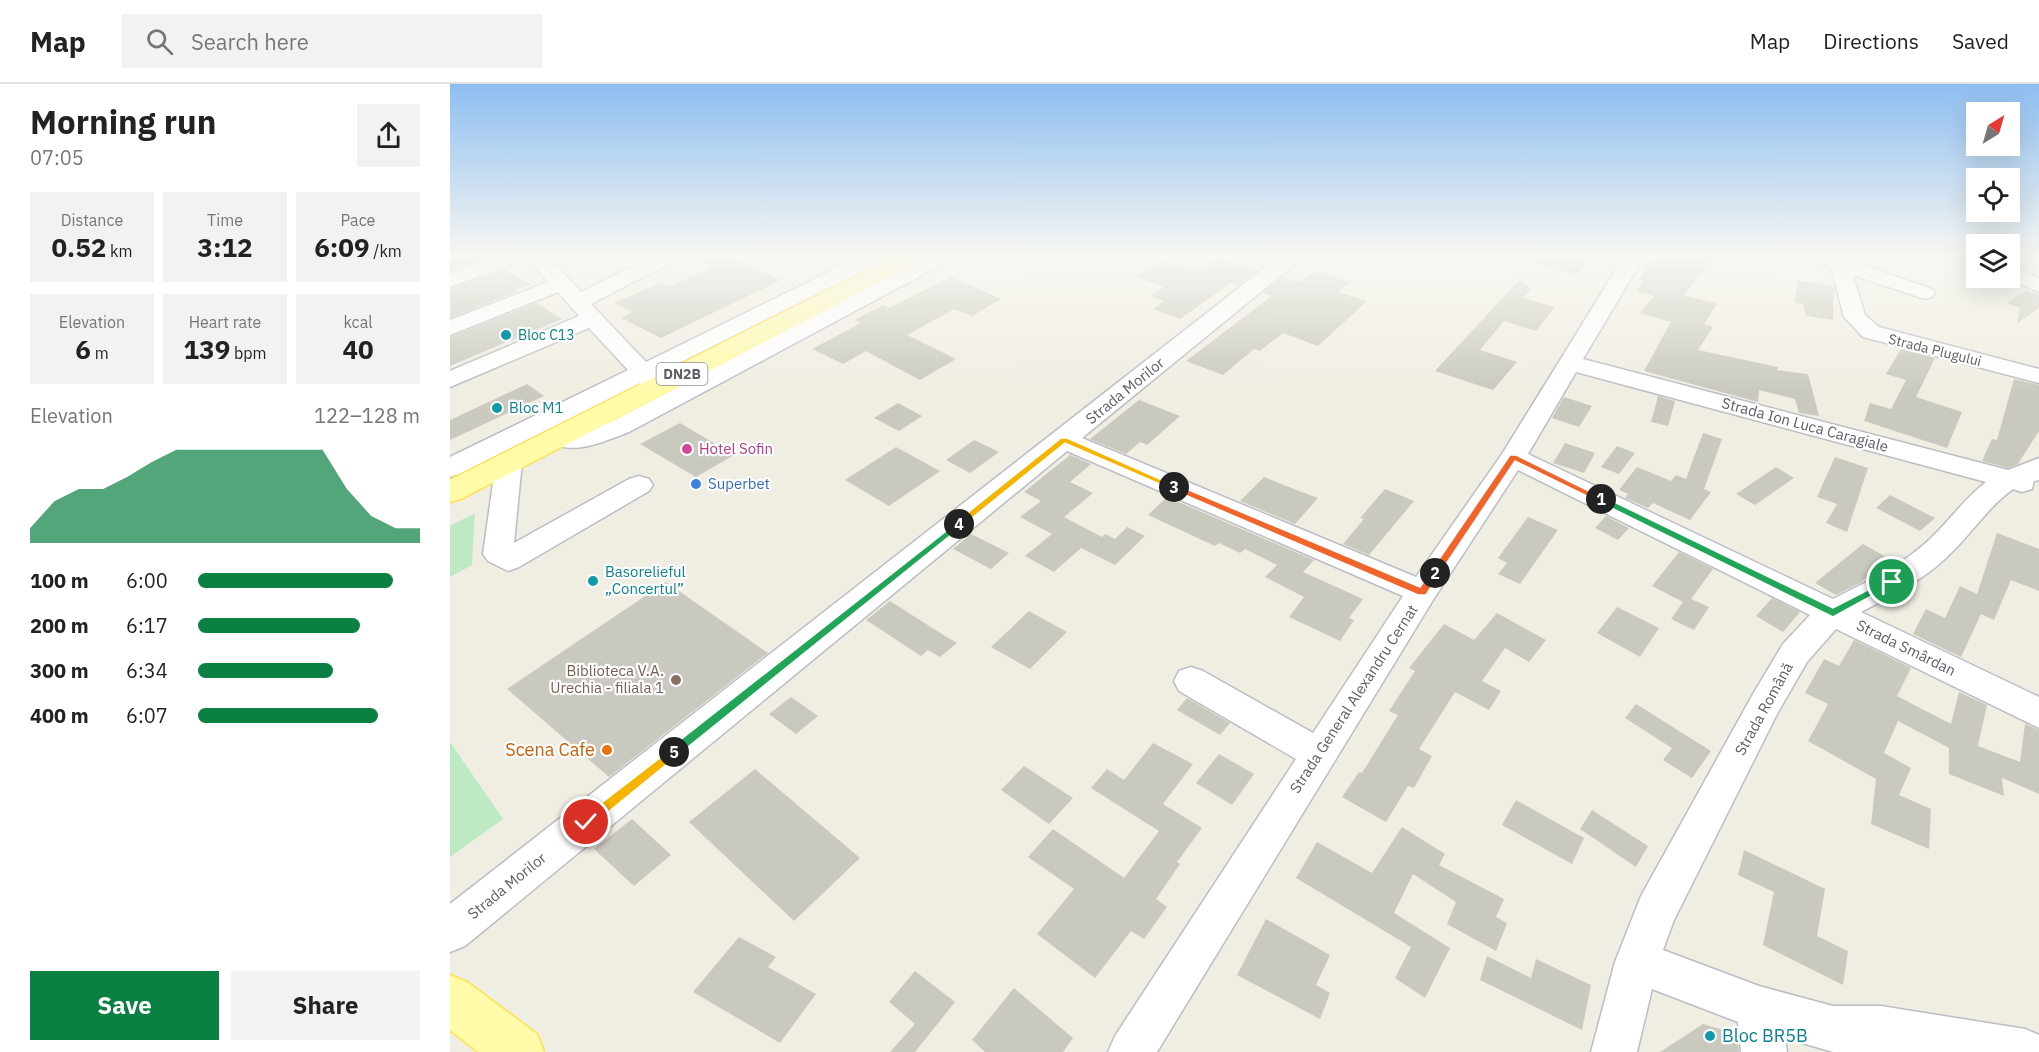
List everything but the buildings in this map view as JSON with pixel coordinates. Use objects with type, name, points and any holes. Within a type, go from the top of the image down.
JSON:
[{"type":"main road","name":"DN2B","points":[[450,492],[560,436],[650,380],[819,300]]},
{"type":"main road","points":[[450,999],[519,1052]]},
{"type":"street","points":[[450,328],[520,300]]},
{"type":"street","points":[[577,300],[650,380]]},
{"type":"street","points":[[450,380],[601,300]]},
{"type":"street","points":[[450,468],[650,380],[796,300]]},
{"type":"street","points":[[560,436],[565,440],[589,437],[620,427],[860,300]]},
{"type":"street","name":"Strada Morilor","points":[[450,931],[1238,300]]},
{"type":"street","name":"Strada General Alexandru Cernat","points":[[1131,1052],[1422,592],[1513,456],[1608,300]]},
{"type":"street","name":"Strada Plugului","points":[[1850,300],[1855,317],[1871,332],[2039,376]]},
{"type":"street","name":"Strada Ion Luca Caragiale","points":[[1570,363],[2029,478]]},
{"type":"street","points":[[1064,440],[1422,592]]},
{"type":"street","name":"Strada Smârdan","points":[[1513,456],[2039,713]]},
{"type":"street","points":[[509,462],[498,554],[508,560],[639,485]]},
{"type":"street","name":"Strada Română","points":[[1614,1052],[1637,962],[1656,911],[1765,704],[1795,653],[1811,633],[1833,613],[1892,582],[1941,546],[1983,498],[2029,478]]},
{"type":"street","points":[[1191,681],[1319,754]]},
{"type":"street","points":[[1637,962],[1759,1008],[1838,1041],[1881,1029],[2025,1052]]},
{"type":"street","points":[[1759,1008],[1764,1052]]},
{"type":"green space","points":[[475,513],[472,565],[450,577],[450,526]]},
{"type":"green space","points":[[450,742],[503,819],[450,857]]},
{"type":"place","name":"Bloc C13","points":[[506,335]]},
{"type":"place","name":"Bloc M1","points":[[497,408]]},
{"type":"place","name":"Hotel Sofin","points":[[687,449]]},
{"type":"place","name":"Superbet","points":[[696,484]]},
{"type":"place","name":"Basorelieful „Concertul”","points":[[593,581]]},
{"type":"place","name":"Biblioteca V.A. Urechia - filiala 1","points":[[676,680]]},
{"type":"place","name":"Scena Cafe","points":[[607,750]]},
{"type":"place","name":"Bloc BR5B","points":[[1710,1036]]},
{"type":"route","points":[[586,822],[1064,440],[1422,592],[1513,456],[1833,613],[1892,582]]}]
